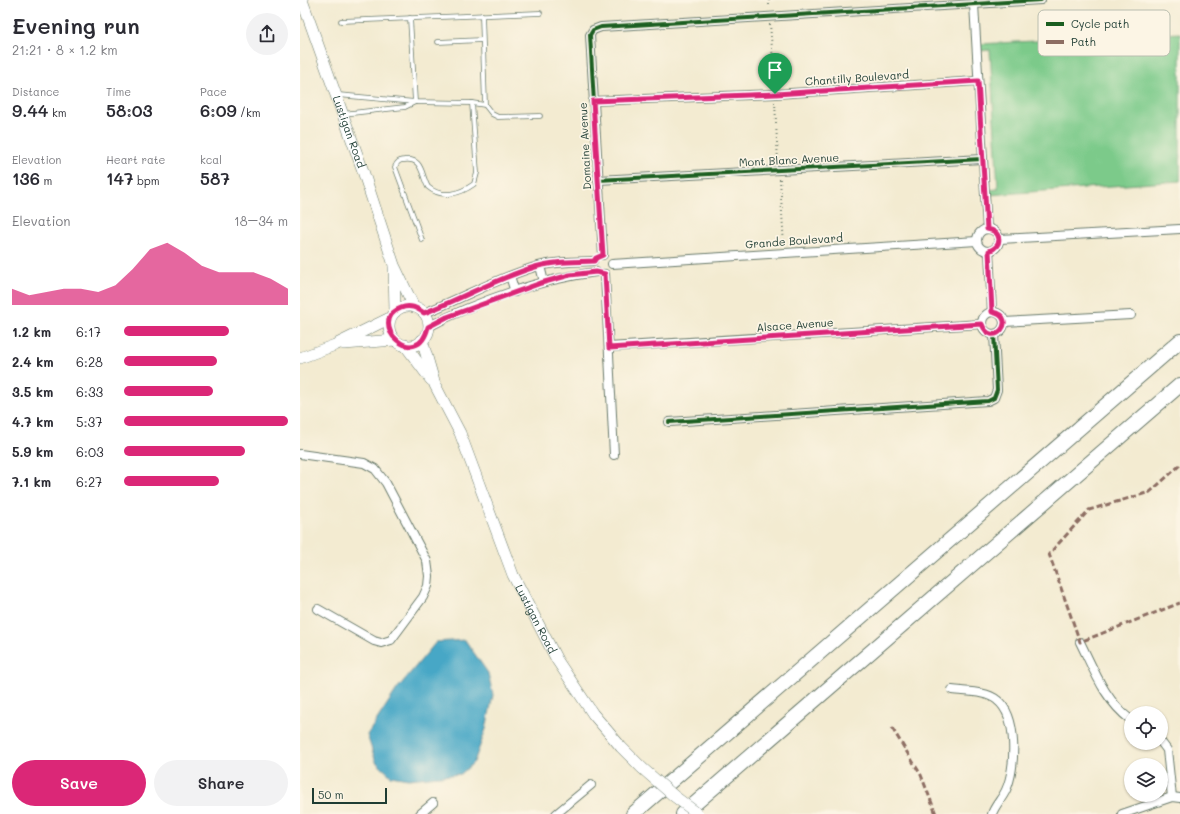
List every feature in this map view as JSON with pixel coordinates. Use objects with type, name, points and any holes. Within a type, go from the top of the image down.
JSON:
[{"type":"highway","points":[[632,814],[1180,341]]},
{"type":"highway","points":[[683,814],[1180,385]]},
{"type":"street","name":"Lustigan Road","points":[[302,0],[343,114],[394,265],[414,307]]},
{"type":"street","points":[[770,17],[1041,0]]},
{"type":"street","points":[[974,4],[987,229]]},
{"type":"street","name":"Domaine Avenue","points":[[603,255],[590,34],[593,30],[601,27],[770,17]]},
{"type":"street","name":"Chantilly Boulevard","points":[[593,101],[775,94],[978,81]]},
{"type":"street","name":"Mont Blanc Avenue","points":[[598,180],[982,160]]},
{"type":"street","points":[[987,229],[993,230],[998,234],[1000,239],[995,249],[989,251],[983,250],[977,241],[978,235],[987,229]]},
{"type":"street","points":[[1000,239],[1180,229]]},
{"type":"street","name":"Grande Boulevard","points":[[612,264],[977,241]]},
{"type":"street","points":[[989,251],[992,312]]},
{"type":"street","points":[[596,272],[593,267],[594,261],[596,258],[603,255],[610,258],[612,264],[612,268],[605,274]]},
{"type":"street","points":[[424,313],[510,276],[540,266],[558,263],[594,261]]},
{"type":"street","name":"Lustigan Road","points":[[393,315],[394,265]]},
{"type":"street","points":[[540,266],[544,282]]},
{"type":"street","points":[[428,327],[447,317],[544,282],[570,275],[596,272],[605,274]]},
{"type":"street","points":[[605,274],[614,455]]},
{"type":"street","points":[[510,276],[515,292]]},
{"type":"street","points":[[300,358],[335,345],[393,315],[404,307],[414,307],[424,313],[428,327],[427,334],[417,344],[405,345],[395,340],[335,345]]},
{"type":"street","points":[[992,312],[998,313],[1004,322],[1003,328],[994,334],[988,333],[984,330],[982,324],[983,318],[986,314],[992,312]]},
{"type":"street","points":[[393,315],[389,330],[395,340]]},
{"type":"street","points":[[1004,322],[1131,315]]},
{"type":"street","name":"Alsace Avenue","points":[[609,348],[982,324]]},
{"type":"street","points":[[670,422],[988,401],[994,398],[997,390],[994,334]]},
{"type":"street","name":"Lustigan Road","points":[[422,340],[435,385]]},
{"type":"street","name":"Lustigan Road","points":[[405,345],[435,385],[460,433],[512,575],[545,637],[592,714],[642,768],[674,796],[698,814]]},
{"type":"street","points":[[300,454],[364,463],[375,469],[386,483],[427,561],[429,569],[428,586],[423,596],[394,638],[386,642],[374,641],[318,609]]},
{"type":"street","points":[[1080,642],[1108,697],[1119,711],[1124,715]]},
{"type":"street","points":[[952,690],[993,697],[1003,706],[1008,720],[1013,741],[1012,764],[1006,790],[992,814]]},
{"type":"street","points":[[1122,814],[1176,798],[1167,750]]},
{"type":"street","points":[[556,814],[591,784]]},
{"type":"street","points":[[420,814],[433,803]]},
{"type":"lane","points":[[341,21],[540,13]]},
{"type":"lane","points":[[482,15],[485,105],[492,114],[498,117],[540,116]]},
{"type":"lane","points":[[410,18],[415,102]]},
{"type":"lane","points":[[438,42],[482,40]]},
{"type":"lane","points":[[336,95],[415,102],[472,103],[485,105]]},
{"type":"lane","points":[[343,114],[405,107],[415,102]]},
{"type":"lane","points":[[422,240],[395,167],[397,163],[402,160],[415,161],[419,163],[428,188],[443,195],[457,193],[474,184],[478,173],[472,103]]},
{"type":"path","points":[[769,0],[784,253]]},
{"type":"green space","points":[[1180,33],[1180,181],[989,195],[989,190],[998,189],[990,50],[980,51],[980,44],[1038,41],[1038,56],[1170,56],[1170,34]]},
{"type":"water","points":[[465,640],[488,673],[493,695],[486,729],[474,762],[461,774],[408,779],[391,776],[376,762],[367,735],[397,689],[436,642]]},
{"type":"marked path","points":[[1180,465],[1150,492],[1089,510],[1049,554],[1080,642],[1180,603]]},
{"type":"marked path","points":[[892,728],[921,775],[936,814]]},
{"type":"cycle path","points":[[603,255],[590,35],[593,30],[601,27],[1041,0]]},
{"type":"cycle path","points":[[598,180],[982,159]]},
{"type":"cycle path","points":[[669,422],[988,401],[994,398],[997,390],[994,334]]},
{"type":"route","points":[[978,81],[987,229],[993,230],[998,234],[1000,239],[995,249],[989,251],[992,312],[998,313],[1004,322],[1003,328],[999,332],[994,334],[988,333],[984,330],[982,324],[609,348],[605,274],[596,272],[570,275],[541,283],[447,317],[428,327],[427,334],[417,344],[405,345],[395,340],[391,335],[389,330],[390,318],[399,308],[409,306],[414,307],[420,309],[424,313],[461,298],[486,285],[536,266],[594,261],[599,256],[603,255],[593,101],[775,94],[978,81]]}]
